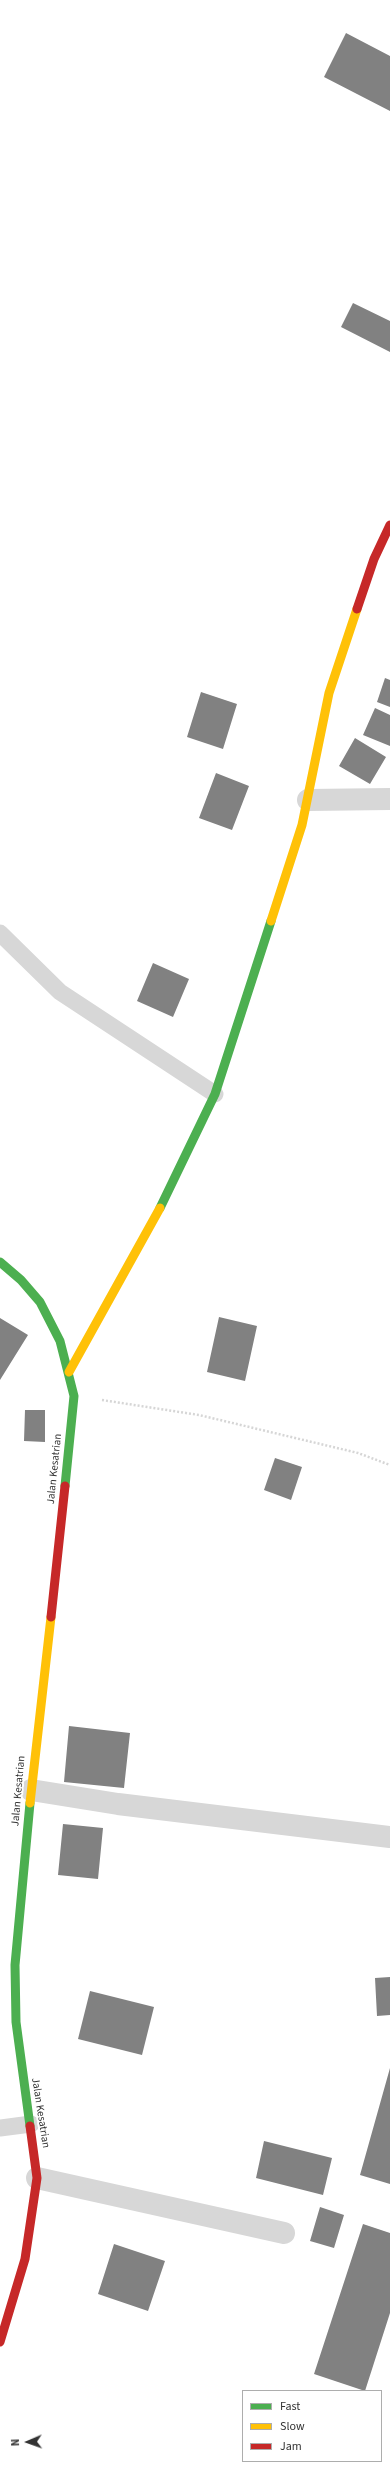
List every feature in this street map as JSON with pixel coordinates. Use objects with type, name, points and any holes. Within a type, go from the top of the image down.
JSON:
[{"type":"street","points":[[69,1372],[148,1232],[216,1094],[302,825],[329,693],[374,558],[390,525]]},
{"type":"street","points":[[308,800],[390,799]]},
{"type":"street","name":"Jalan Kesatrian","points":[[0,1262],[21,1280],[40,1302],[60,1341],[74,1396],[31,1790],[15,1966],[16,2022],[22,2074],[31,2124],[37,2178],[25,2259],[0,2342]]},
{"type":"street","points":[[31,1790],[118,1804],[315,1826],[390,1837]]},
{"type":"street","points":[[37,2178],[284,2233]]},
{"type":"lane","points":[[0,933],[60,992],[216,1094]]},
{"type":"lane","points":[[0,2128],[31,2124]]},
{"type":"path","points":[[74,1396],[199,1415],[358,1453],[390,1465]]},
{"type":"building","points":[[346,33],[390,56],[390,111],[324,77]]},
{"type":"building","points":[[353,303],[390,321],[390,352],[341,327]]},
{"type":"building","points":[[385,678],[390,680],[390,707],[377,702]]},
{"type":"building","points":[[201,692],[237,704],[223,749],[187,737]]},
{"type":"building","points":[[375,708],[390,715],[390,746],[363,735]]},
{"type":"building","points":[[355,738],[386,757],[370,784],[339,766]]},
{"type":"building","points":[[216,773],[249,786],[232,830],[199,818]]},
{"type":"building","points":[[153,963],[189,979],[173,1017],[137,1001]]},
{"type":"building","points":[[219,1317],[257,1326],[245,1381],[207,1372]]},
{"type":"building","points":[[0,1318],[28,1335],[0,1380]]},
{"type":"building","points":[[25,1410],[45,1410],[45,1442],[24,1441]]},
{"type":"building","points":[[275,1458],[302,1467],[291,1500],[264,1490]]},
{"type":"building","points":[[69,1726],[130,1733],[124,1788],[64,1782]]},
{"type":"building","points":[[63,1824],[103,1828],[98,1879],[58,1875]]},
{"type":"building","points":[[390,1977],[390,2015],[377,2016],[375,1978]]},
{"type":"building","points":[[90,1991],[154,2007],[142,2055],[78,2039]]},
{"type":"building","points":[[390,2068],[390,2184],[360,2175]]},
{"type":"building","points":[[264,2141],[332,2158],[323,2195],[256,2178]]},
{"type":"building","points":[[320,2207],[344,2215],[334,2248],[310,2241]]},
{"type":"building","points":[[363,2224],[390,2233],[390,2313],[365,2390],[314,2374]]},
{"type":"building","points":[[114,2244],[165,2261],[148,2311],[98,2294]]},
{"type":"traffic: fast","points":[[160,1208],[215,1094],[271,921]]},
{"type":"traffic: fast","points":[[0,1262],[21,1280],[40,1302],[60,1341],[74,1396],[65,1486]]},
{"type":"traffic: fast","points":[[30,1803],[15,1965],[16,2022],[30,2126]]},
{"type":"traffic: slow","points":[[271,921],[302,825],[329,693],[357,609]]},
{"type":"traffic: slow","points":[[69,1372],[160,1208]]},
{"type":"traffic: slow","points":[[30,1803],[51,1617]]},
{"type":"traffic: jam","points":[[357,609],[374,559],[390,525]]},
{"type":"traffic: jam","points":[[51,1617],[65,1486]]},
{"type":"traffic: jam","points":[[0,2342],[25,2259],[37,2178],[30,2126]]}]
